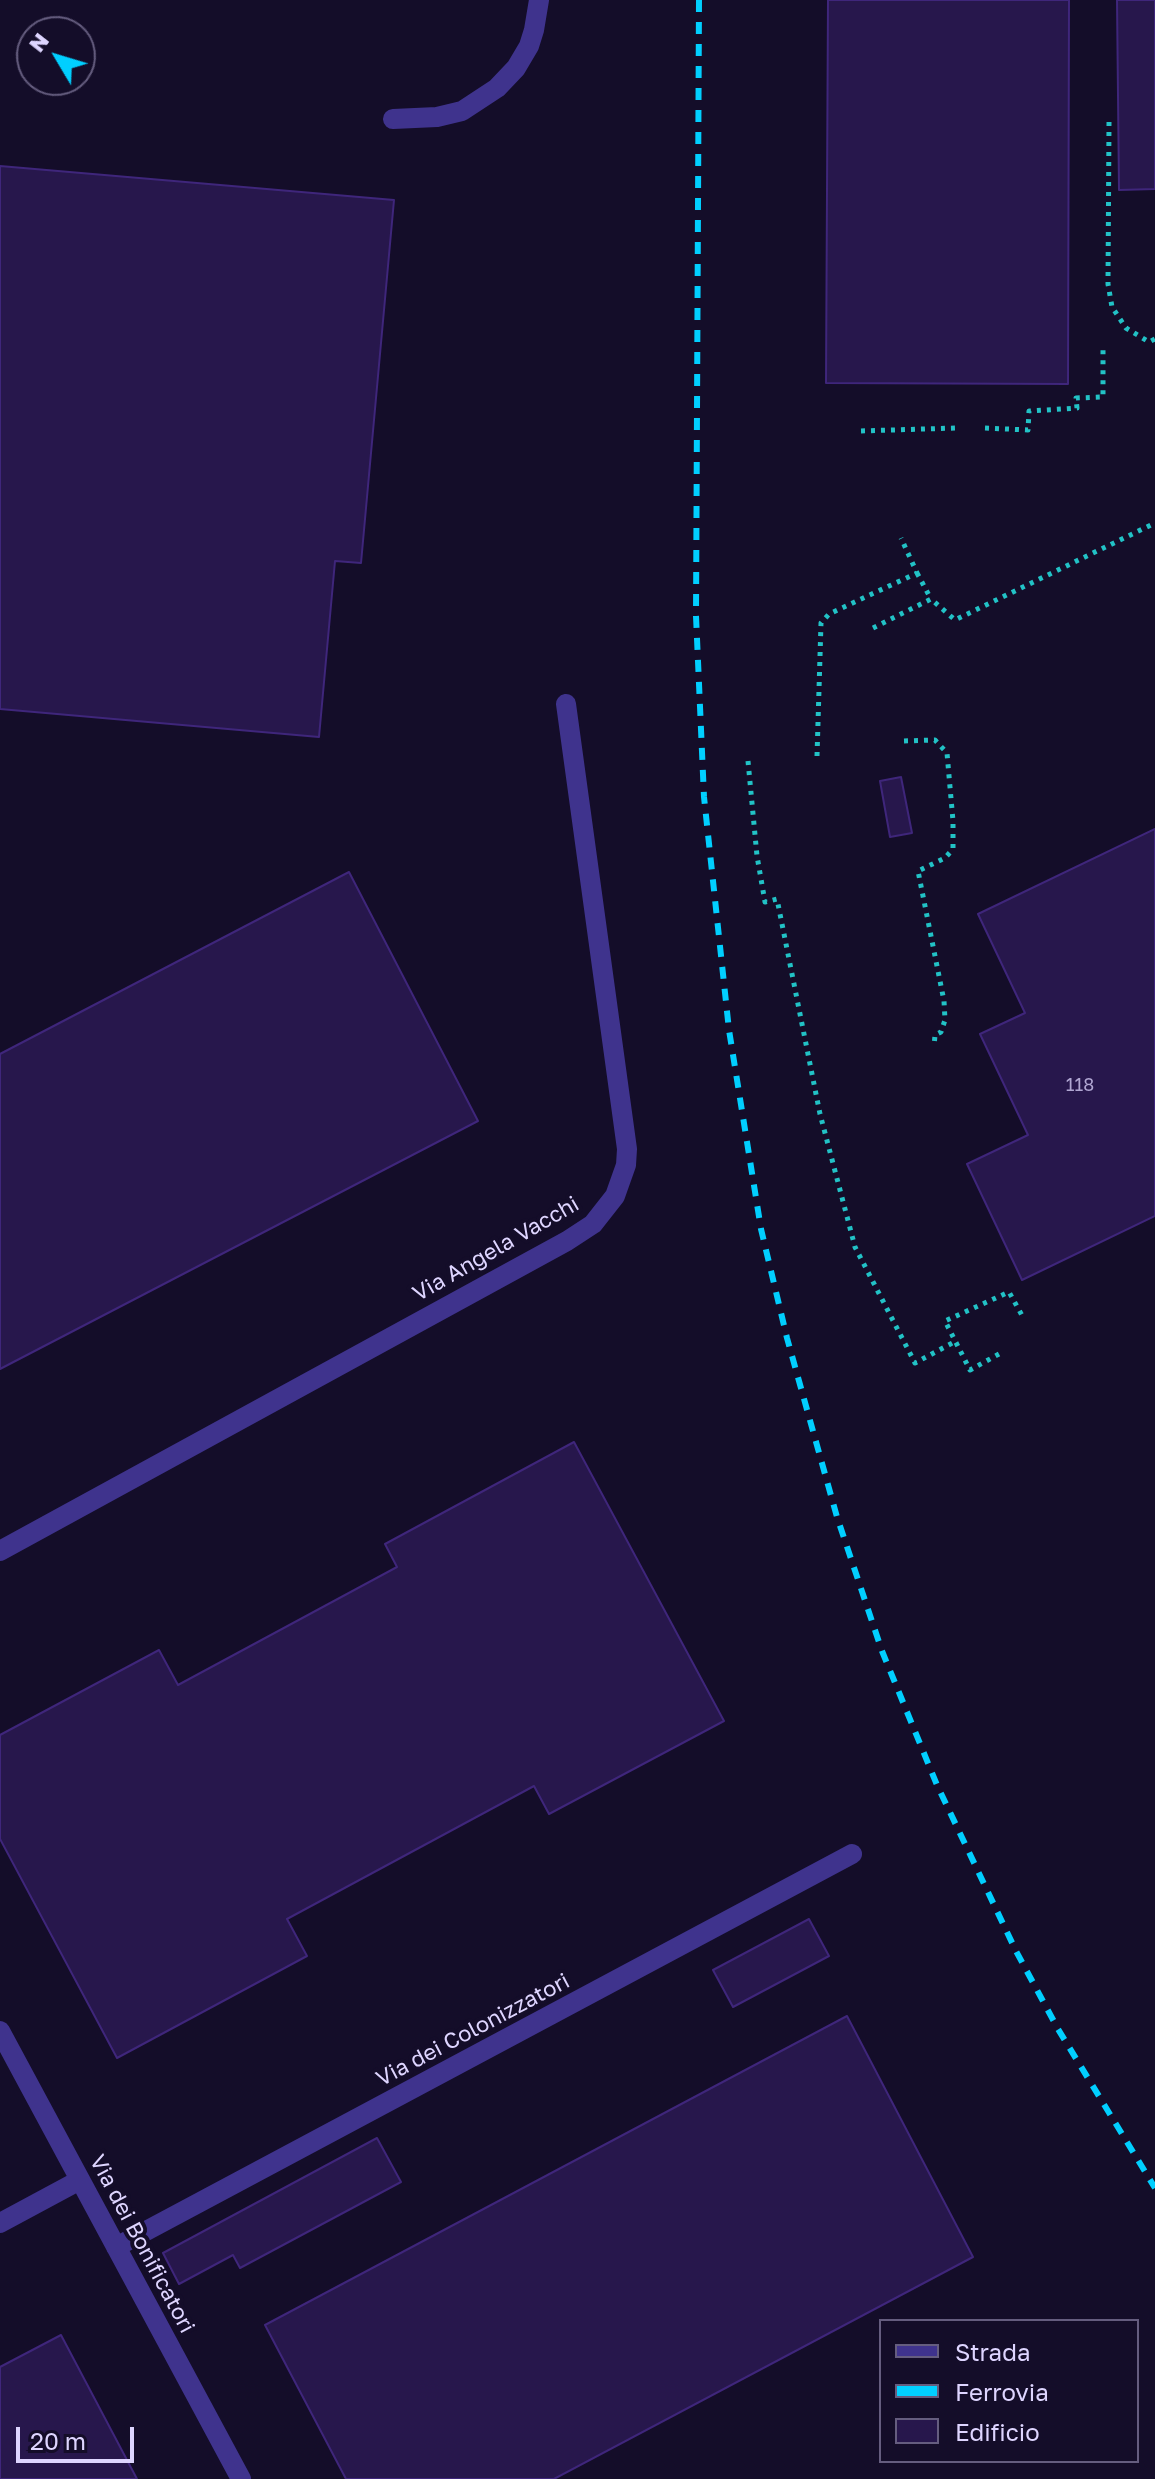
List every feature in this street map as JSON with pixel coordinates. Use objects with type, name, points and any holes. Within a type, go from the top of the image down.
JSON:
[{"type":"street","points":[[393,119],[437,117],[462,111],[497,88],[516,68],[529,46],[539,0]]},
{"type":"street","name":"Via Angela Vacchi","points":[[0,1551],[567,1241],[593,1224],[615,1196],[626,1165],[627,1149],[566,704]]},
{"type":"street","name":"Via dei Colonizzatori","points":[[116,2247],[852,1854]]},
{"type":"street","name":"Via dei Bonificatori","points":[[0,2031],[241,2479]]},
{"type":"street","points":[[0,2223],[80,2180]]},
{"type":"path","points":[[1109,122],[1108,284],[1112,307],[1126,328],[1149,342],[1155,339]]},
{"type":"path","points":[[985,428],[1028,430],[1029,411],[1077,408],[1076,398],[1103,397],[1103,349]]},
{"type":"path","points":[[861,431],[955,428]]},
{"type":"path","points":[[901,538],[931,599],[955,620],[1155,523]]},
{"type":"path","points":[[817,756],[821,623],[829,614],[917,573]]},
{"type":"path","points":[[873,628],[931,599]]},
{"type":"path","points":[[904,741],[935,740],[947,753],[953,849],[945,858],[918,871],[944,1001],[945,1020],[941,1032],[935,1035],[934,1047]]},
{"type":"path","points":[[748,761],[757,856],[765,902],[777,899],[820,1114],[855,1247],[915,1363],[956,1341]]},
{"type":"path","points":[[999,1354],[970,1370],[945,1321],[1009,1292],[1024,1319]]},
{"type":"building","points":[[828,0],[1069,0],[1068,384],[826,383]]},
{"type":"building","points":[[1117,0],[1155,0],[1155,189],[1119,190]]},
{"type":"building","points":[[0,166],[394,200],[361,563],[335,561],[319,737],[0,709]]},
{"type":"building","points":[[901,777],[912,833],[890,837],[880,781]]},
{"type":"building","points":[[1155,829],[1155,1216],[1022,1280],[967,1164],[1028,1135],[980,1034],[1025,1013],[978,914]]},
{"type":"building","points":[[349,872],[478,1121],[0,1369],[0,1054]]},
{"type":"building","points":[[574,1442],[724,1721],[549,1814],[534,1786],[287,1919],[307,1956],[117,2058],[0,1839],[0,1735],[159,1650],[178,1685],[397,1567],[385,1544]]},
{"type":"building","points":[[809,1919],[829,1956],[733,2007],[713,1970]]},
{"type":"building","points":[[847,2016],[973,2257],[554,2479],[346,2479],[265,2325]]},
{"type":"building","points":[[377,2138],[401,2182],[240,2268],[233,2255],[179,2284],[163,2253]]},
{"type":"building","points":[[61,2335],[137,2479],[0,2479],[0,2367]]},
{"type":"railway","points":[[699,0],[696,616],[704,797],[729,1030],[761,1229],[787,1338],[837,1517],[882,1651],[937,1785],[1016,1951],[1058,2029],[1155,2188]]}]
